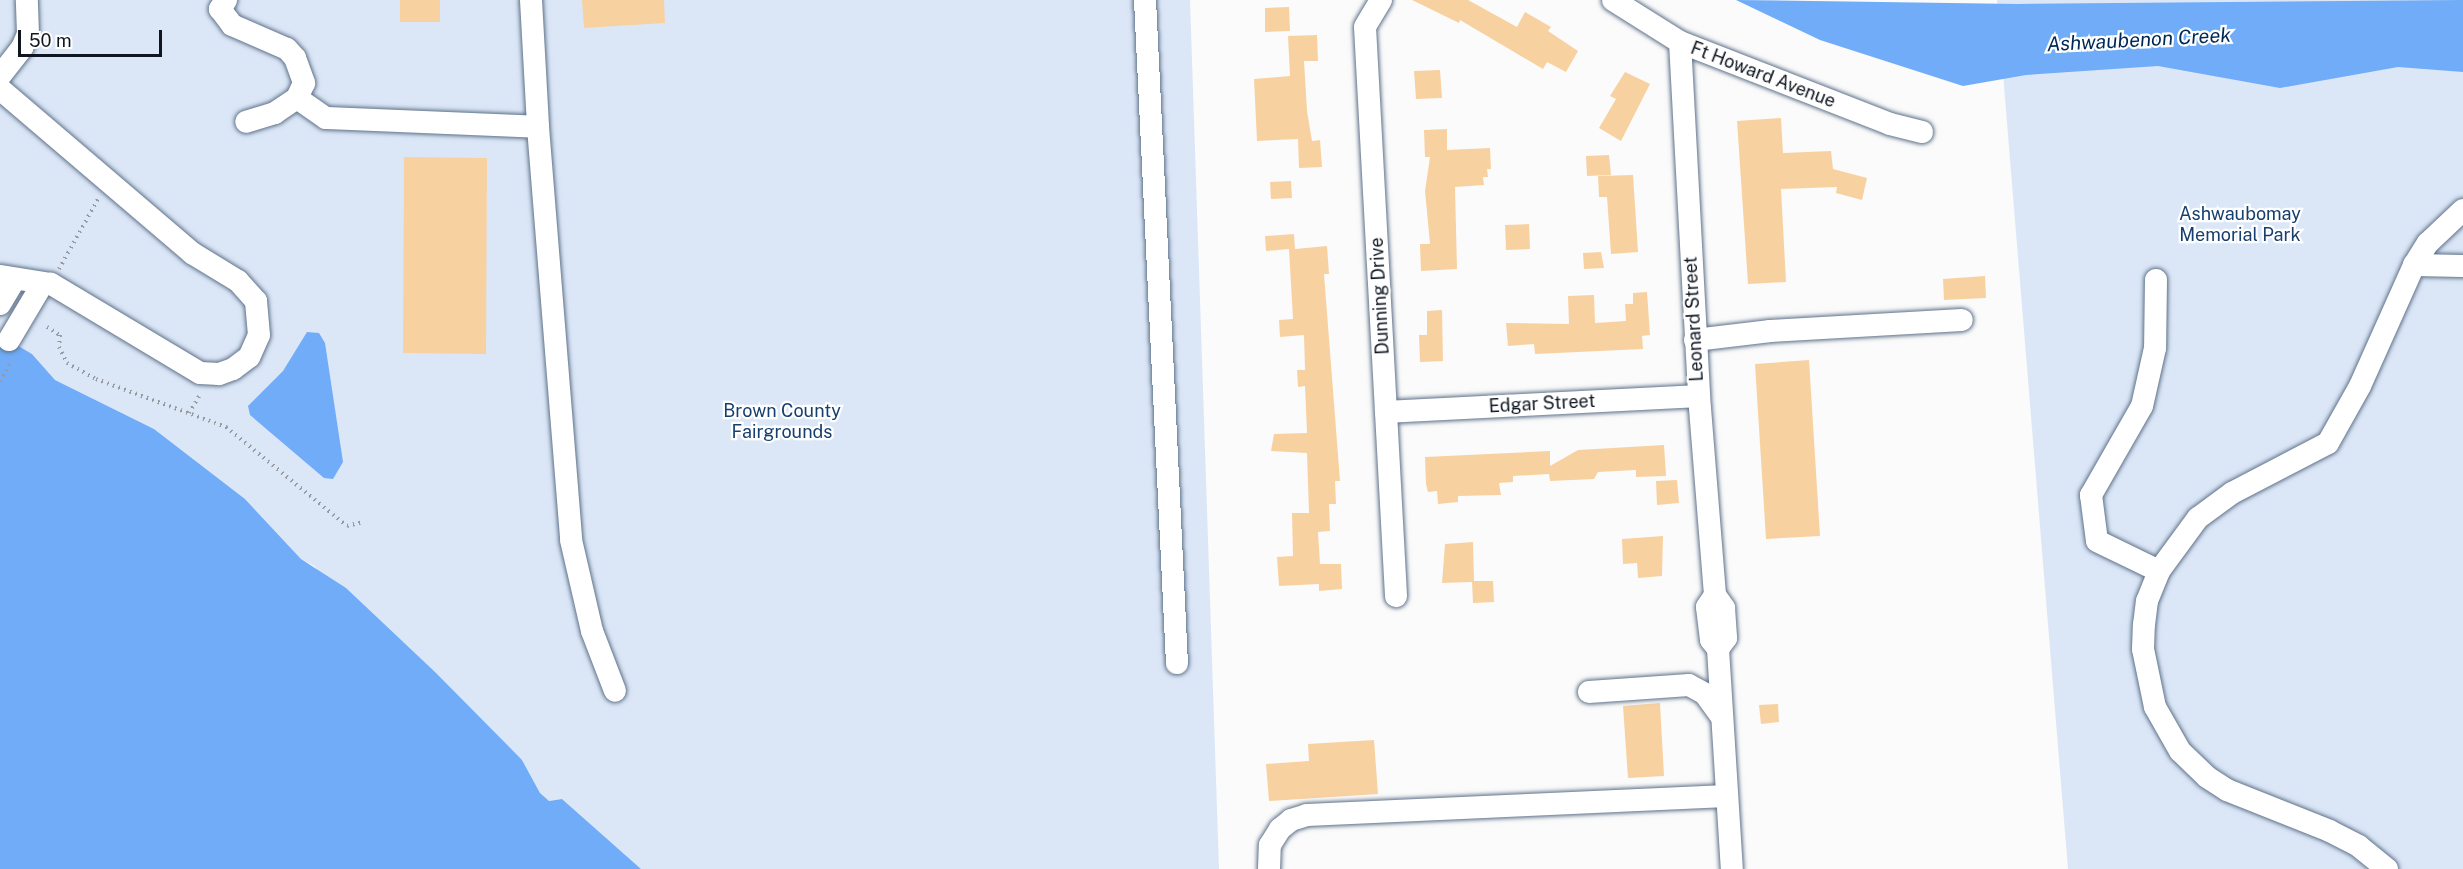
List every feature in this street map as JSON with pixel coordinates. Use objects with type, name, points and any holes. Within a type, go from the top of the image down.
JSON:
[{"type":"street","points":[[0,76],[22,48],[28,34],[27,0]]},
{"type":"street","points":[[226,0],[220,9],[232,25],[287,49],[295,58],[304,83],[297,98],[275,113],[246,122]]},
{"type":"street","points":[[531,0],[538,127],[571,540],[592,631],[615,691]]},
{"type":"street","points":[[1145,0],[1177,663]]},
{"type":"street","name":"Dunning Drive","points":[[1381,0],[1365,27],[1396,596]]},
{"type":"street","name":"Ft Howard Avenue","points":[[1613,0],[1680,42],[1890,124],[1922,132]]},
{"type":"street","name":"Leonard Street","points":[[1680,42],[1695,340],[1715,595],[1707,607],[1711,640],[1718,649],[1732,869]]},
{"type":"street","points":[[0,89],[192,253],[238,281],[256,301],[259,335],[249,357],[233,369],[219,374],[200,373],[47,284],[7,278],[0,304]]},
{"type":"street","points":[[297,98],[326,118],[538,127]]},
{"type":"street","points":[[2386,869],[2359,846],[2330,831],[2227,790],[2207,777],[2180,751],[2155,707],[2143,649],[2147,601],[2159,571],[2198,518],[2232,493],[2328,443],[2360,386],[2414,266],[2428,243],[2463,210]]},
{"type":"street","points":[[2414,266],[2463,266]]},
{"type":"street","points":[[2156,280],[2155,348],[2142,406],[2091,495],[2097,541],[2159,571]]},
{"type":"street","points":[[9,340],[47,284]]},
{"type":"street","points":[[1695,340],[1770,331],[1962,320]]},
{"type":"street","name":"Edgar Street","points":[[1386,412],[1699,396]]},
{"type":"street","points":[[1589,692],[1689,685],[1705,694],[1722,717]]},
{"type":"street","points":[[1269,869],[1270,845],[1280,829],[1307,815],[1727,796]]},
{"type":"path","points":[[47,284],[104,189]]},
{"type":"path","points":[[47,327],[60,335],[60,347],[68,363],[96,379],[226,427],[347,526],[363,522]]},
{"type":"green space","name":"Brown County Fairgrounds","points":[[0,0],[1190,0],[1219,869],[641,869],[562,799],[548,801],[540,793],[522,760],[314,566],[301,559],[245,499],[154,429],[55,380],[32,354],[0,335]]},
{"type":"green space","name":"Ashwaubomay Memorial Park","points":[[1997,0],[2463,0],[2463,869],[2068,869]]},
{"type":"water","name":"Ashwaubenon Creek","points":[[1736,0],[2018,4],[2463,0],[2463,72],[2398,67],[2280,88],[2158,66],[2026,75],[1963,86],[1820,40]]},
{"type":"water","points":[[307,332],[319,333],[325,343],[343,462],[333,479],[324,478],[250,415],[248,406],[283,371]]},
{"type":"water","points":[[0,335],[32,354],[55,380],[154,429],[245,499],[301,559],[346,588],[435,672],[522,760],[540,793],[549,801],[562,799],[641,869],[0,869]]},
{"type":"building","points":[[400,0],[440,0],[440,22],[400,22]]},
{"type":"building","points":[[582,0],[664,0],[665,23],[584,28]]},
{"type":"building","points":[[1412,0],[1468,0],[1517,27],[1525,12],[1551,27],[1548,31],[1578,51],[1566,72],[1547,62],[1543,69],[1460,20],[1459,23]]},
{"type":"building","points":[[1289,7],[1290,31],[1265,32],[1265,8]]},
{"type":"building","points":[[1317,35],[1318,61],[1304,61],[1307,111],[1312,141],[1320,140],[1322,167],[1299,168],[1298,139],[1257,141],[1254,79],[1290,76],[1288,36]]},
{"type":"building","points":[[1440,70],[1442,98],[1416,99],[1414,71]]},
{"type":"building","points":[[1625,72],[1650,84],[1621,141],[1599,128],[1616,99],[1610,96]]},
{"type":"building","points":[[1781,118],[1783,153],[1831,151],[1833,169],[1867,178],[1862,200],[1836,193],[1837,187],[1781,189],[1786,282],[1748,284],[1737,121]]},
{"type":"building","points":[[1447,129],[1447,150],[1490,148],[1491,169],[1487,169],[1488,177],[1483,177],[1484,185],[1455,187],[1457,269],[1421,271],[1420,244],[1430,244],[1425,191],[1430,157],[1425,157],[1424,130]]},
{"type":"building","points":[[1609,155],[1611,175],[1587,176],[1586,156]]},
{"type":"building","points":[[404,157],[487,158],[486,354],[403,353]]},
{"type":"building","points":[[1633,175],[1638,252],[1611,254],[1607,197],[1599,197],[1598,176]]},
{"type":"building","points":[[1291,181],[1292,198],[1271,199],[1270,182]]},
{"type":"building","points":[[1529,224],[1530,249],[1506,250],[1505,225]]},
{"type":"building","points":[[1294,234],[1295,249],[1327,246],[1329,274],[1324,274],[1340,481],[1335,481],[1336,504],[1329,504],[1330,531],[1318,532],[1320,564],[1341,564],[1342,589],[1319,591],[1319,584],[1279,586],[1277,557],[1293,556],[1292,513],[1309,513],[1307,453],[1271,451],[1274,434],[1307,433],[1305,386],[1298,387],[1297,370],[1305,370],[1304,335],[1280,337],[1279,320],[1293,319],[1289,249],[1266,251],[1265,236]]},
{"type":"building","points":[[1601,252],[1604,268],[1584,269],[1583,253]]},
{"type":"building","points":[[1985,276],[1986,298],[1944,300],[1943,279]]},
{"type":"building","points":[[1647,292],[1650,335],[1642,336],[1643,349],[1535,354],[1534,344],[1508,346],[1506,323],[1569,324],[1568,296],[1594,295],[1595,323],[1626,321],[1625,304],[1633,304],[1633,293]]},
{"type":"building","points":[[1442,310],[1443,361],[1420,362],[1419,335],[1427,335],[1427,311]]},
{"type":"building","points":[[1809,360],[1820,536],[1766,539],[1755,364]]},
{"type":"building","points":[[1664,445],[1666,476],[1636,477],[1636,470],[1598,472],[1594,479],[1550,481],[1549,474],[1513,476],[1513,482],[1499,483],[1501,495],[1458,496],[1458,502],[1438,504],[1437,491],[1428,492],[1426,484],[1425,457],[1550,451],[1550,466],[1578,450]]},
{"type":"building","points":[[1677,480],[1679,503],[1657,505],[1656,481]]},
{"type":"building","points":[[1663,536],[1662,576],[1638,578],[1637,563],[1623,564],[1622,539]]},
{"type":"building","points":[[1473,542],[1474,581],[1493,581],[1494,602],[1473,603],[1472,582],[1442,583],[1445,544]]},
{"type":"building","points":[[1660,703],[1664,776],[1628,778],[1623,706]]},
{"type":"building","points":[[1778,704],[1779,722],[1761,724],[1759,705]]},
{"type":"building","points":[[1374,740],[1378,794],[1269,801],[1266,764],[1309,761],[1308,744]]}]
